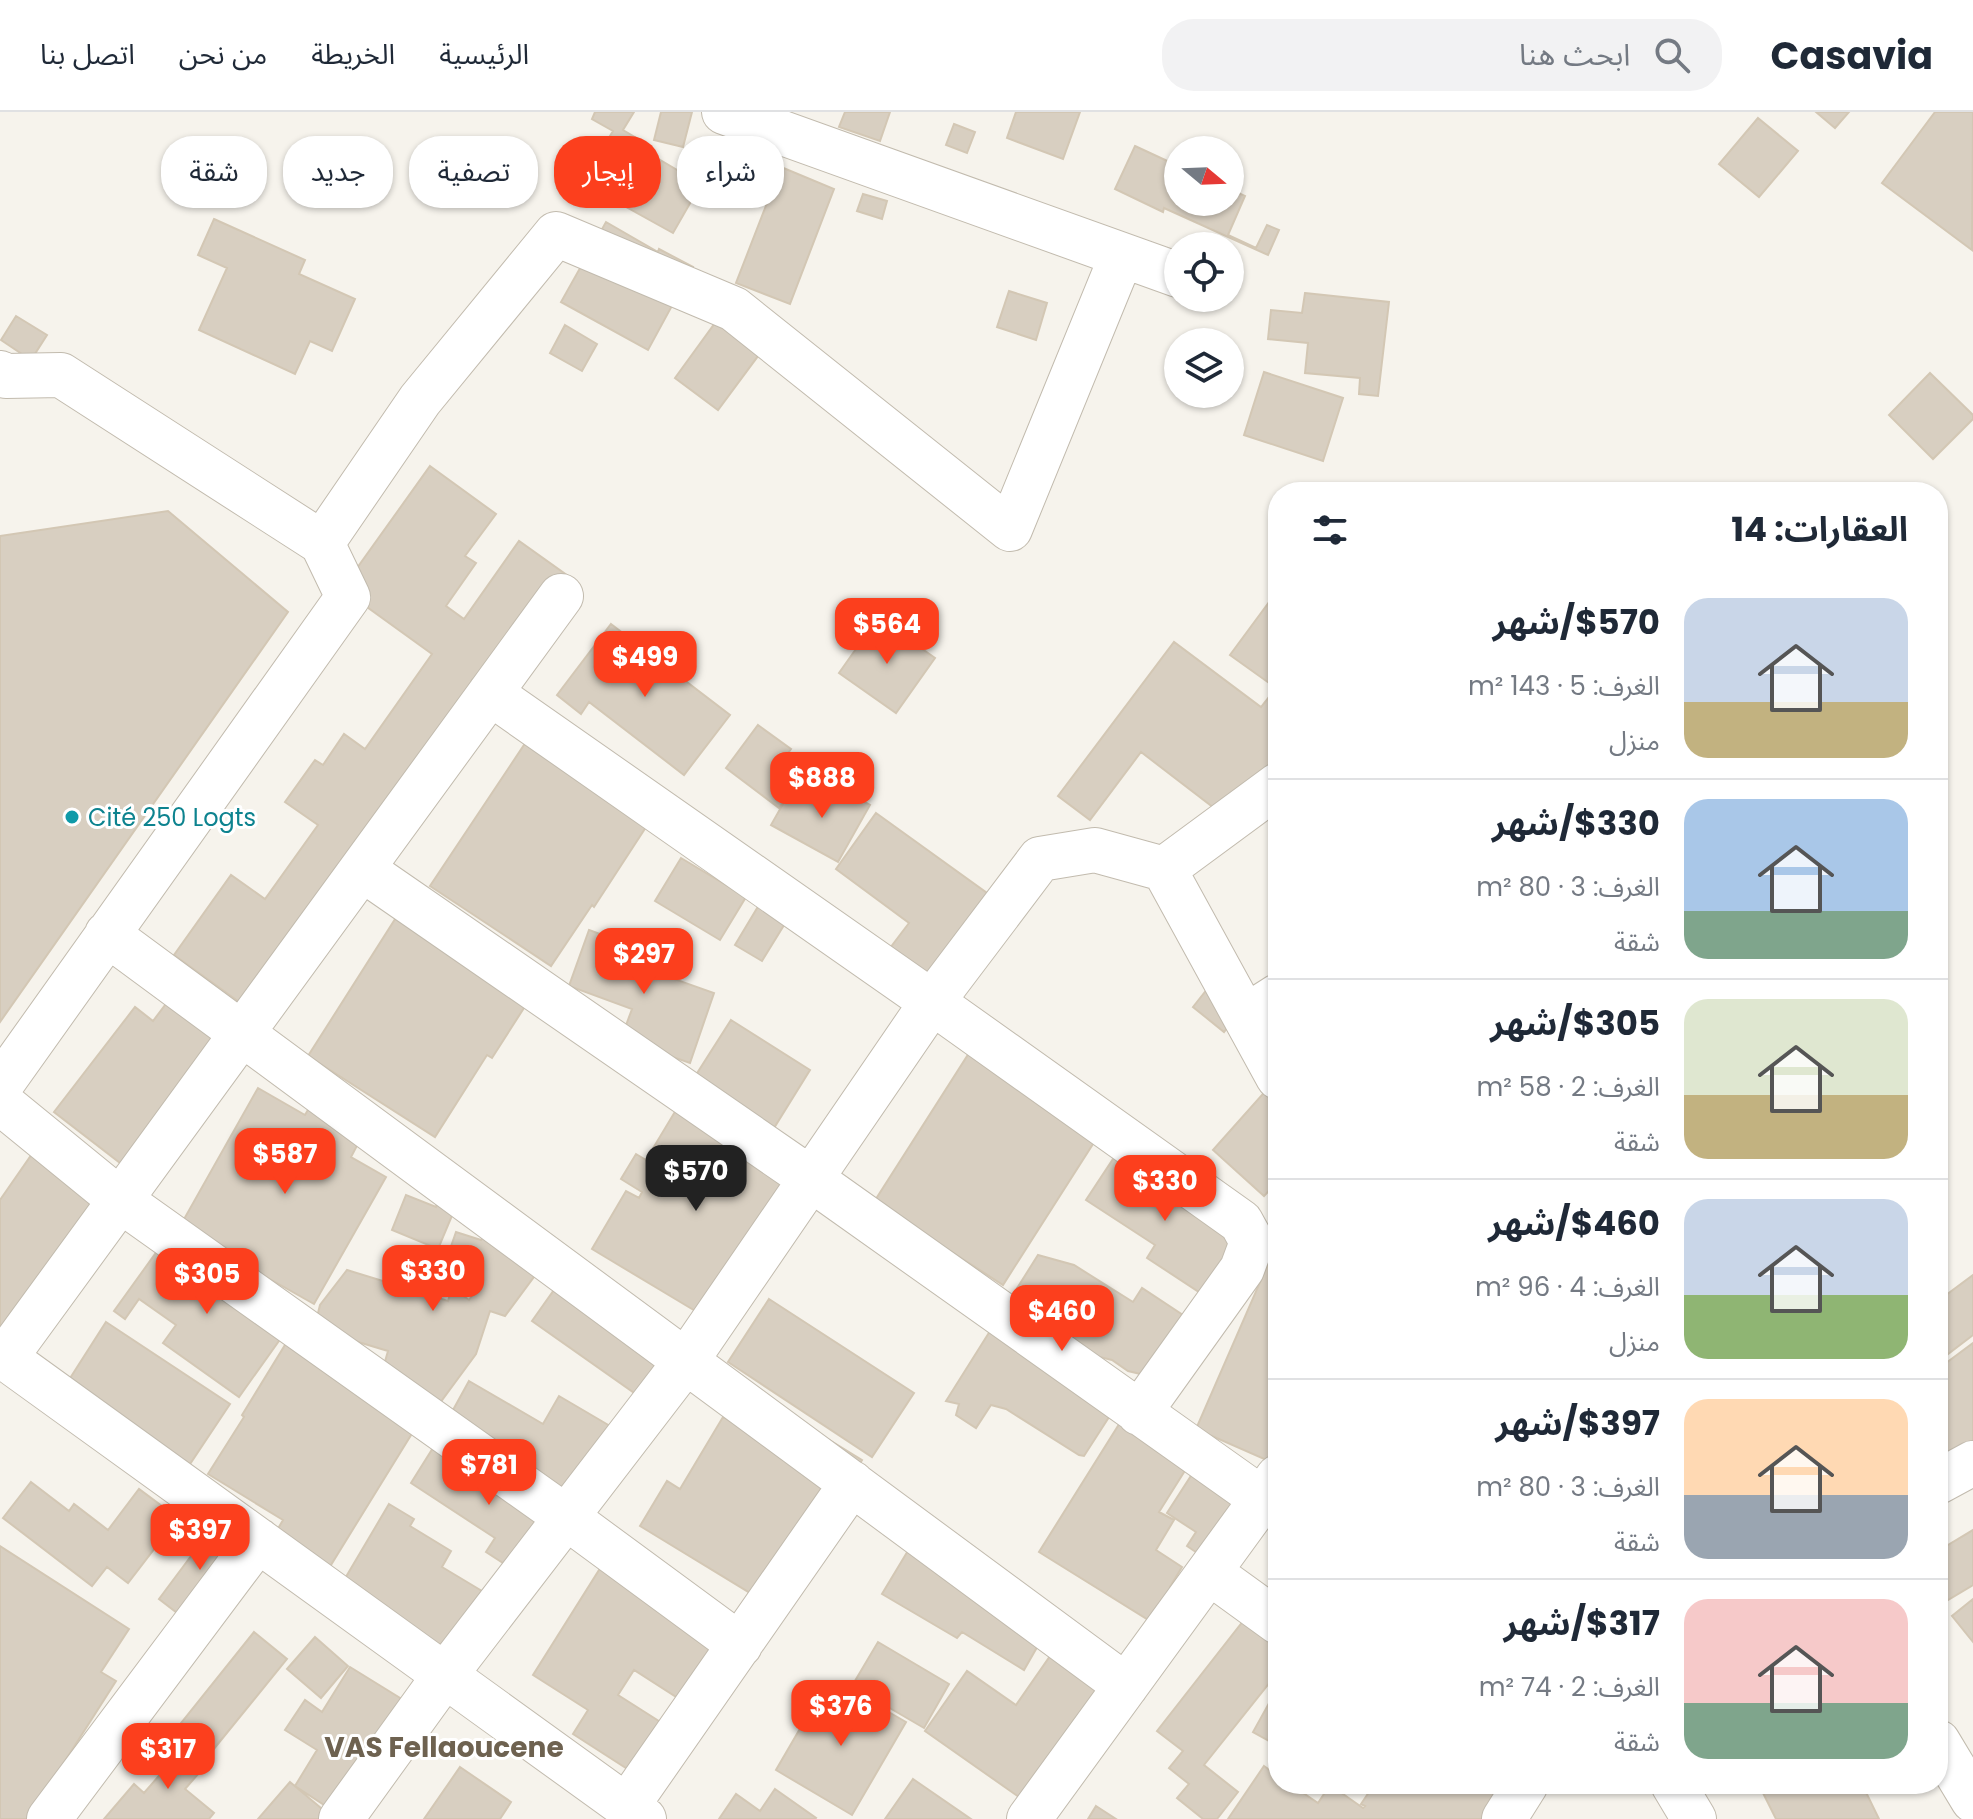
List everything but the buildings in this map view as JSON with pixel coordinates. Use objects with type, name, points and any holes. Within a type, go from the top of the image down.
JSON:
[{"type":"street","points":[[724,112],[1164,270]]},
{"type":"street","points":[[322,543],[420,400],[556,234],[734,309],[1010,529],[1122,255]]},
{"type":"street","points":[[0,373],[6,376],[61,375],[322,543],[348,597],[0,1086]]},
{"type":"street","points":[[561,596],[3,1356],[636,1813],[740,1645],[852,1483]]},
{"type":"street","points":[[490,693],[1241,1222],[1252,1242],[1242,1269],[1139,1413]]},
{"type":"street","points":[[1164,869],[1268,792]]},
{"type":"street","points":[[341,1819],[445,1675],[686,1361],[932,1002],[1040,859],[1095,850],[1164,869],[1262,1007],[1268,1033]]},
{"type":"street","points":[[362,869],[811,1179],[1139,1413],[1268,1487]]},
{"type":"street","points":[[107,934],[1126,1686]]},
{"type":"street","points":[[0,1102],[120,1200],[566,1517],[740,1645]]},
{"type":"street","points":[[1948,1477],[1973,1463]]},
{"type":"street","points":[[1029,1819],[1268,1491]]},
{"type":"street","points":[[49,1819],[258,1540]]},
{"type":"street","points":[[1209,1572],[1268,1615]]},
{"type":"street","points":[[1948,1759],[1973,1800]]},
{"type":"street","points":[[1679,1794],[1694,1819]]},
{"type":"place","name":"Cité 250 Logts","points":[[72,817]]},
{"type":"district","name":"VAS Fellaoucene","points":[[444,1747]]}]
